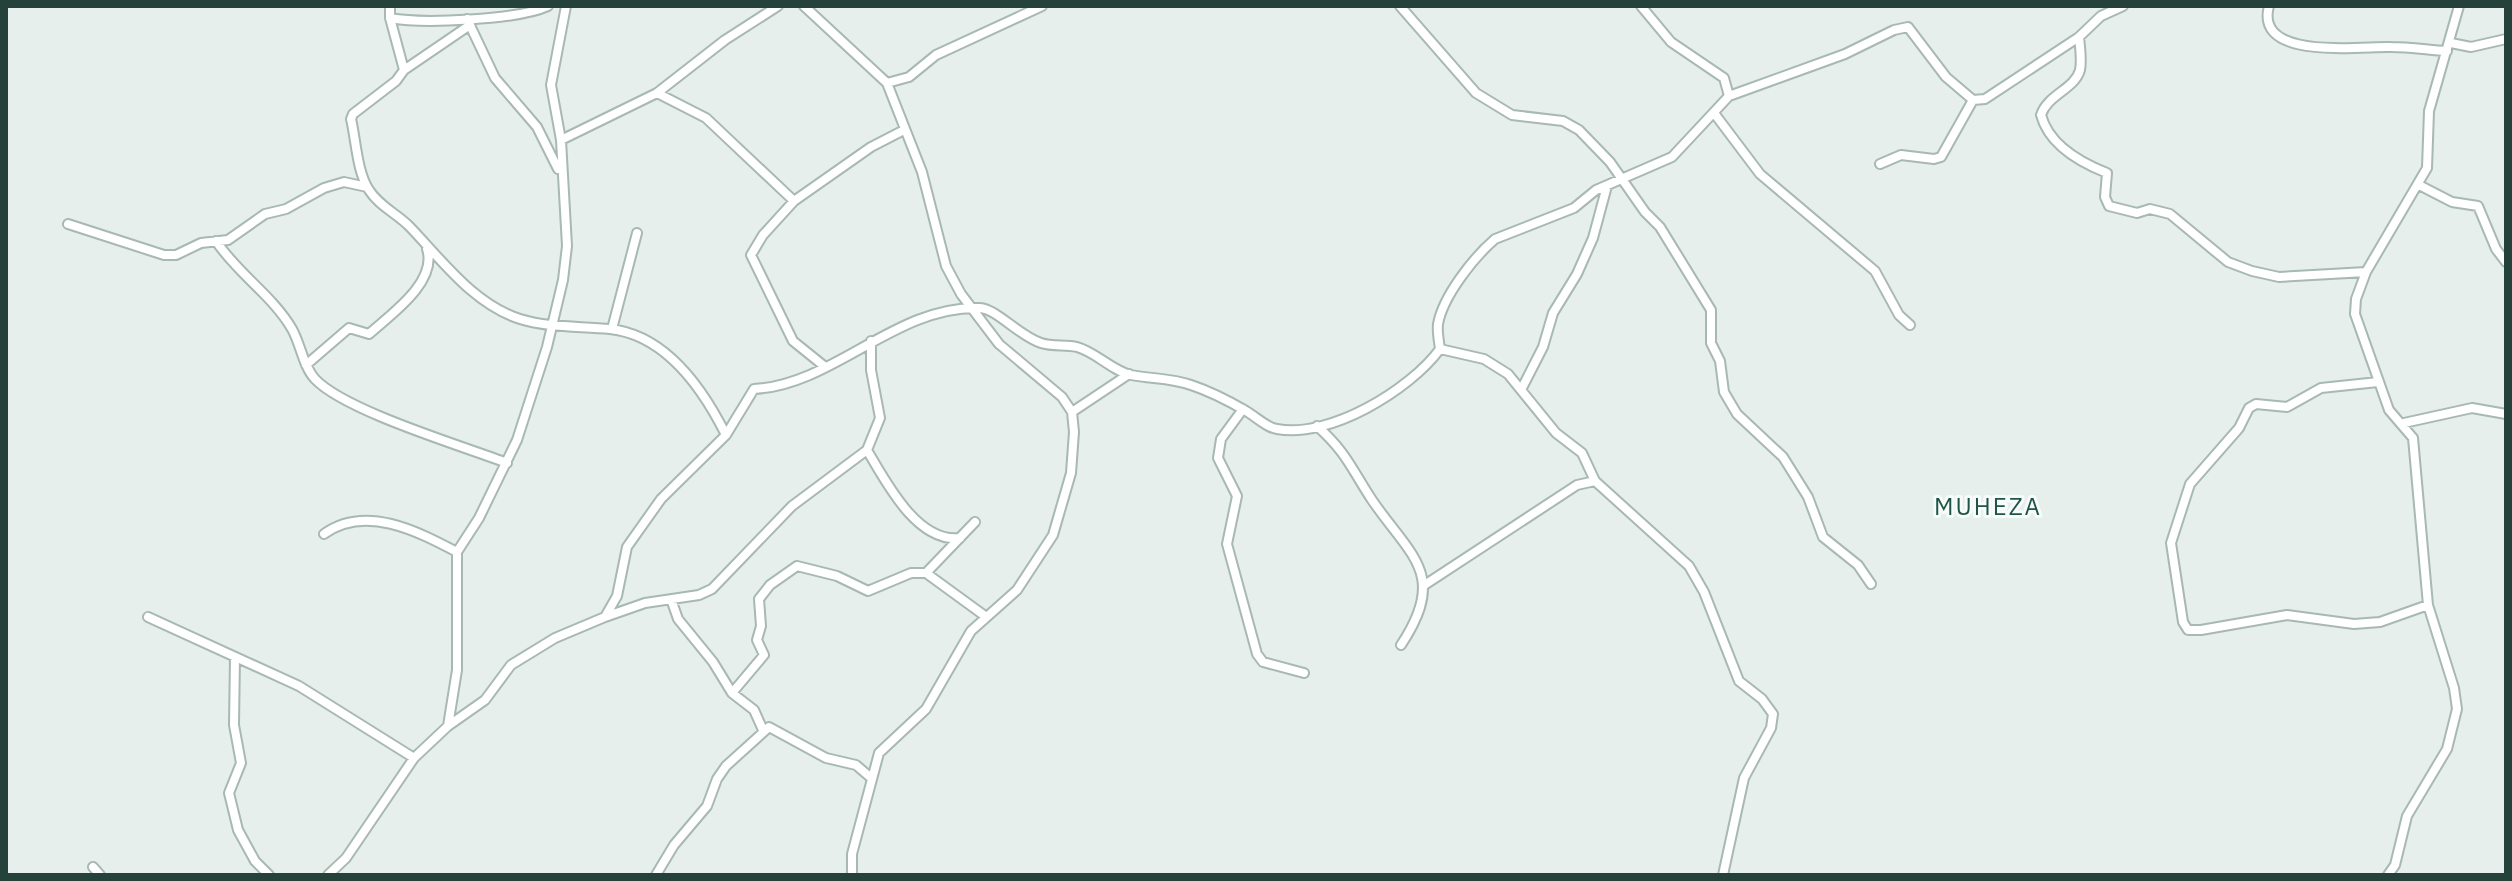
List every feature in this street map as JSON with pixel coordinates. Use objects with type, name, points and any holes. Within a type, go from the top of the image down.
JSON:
[{"type":"street","points":[[390,6],[390,18],[404,70]]},
{"type":"street","points":[[390,18],[468,22],[548,6]]},
{"type":"street","points":[[448,726],[457,670],[457,552],[507,463],[552,324],[567,246],[560,173],[561,140],[551,85],[566,6]]},
{"type":"street","points":[[561,140],[657,93],[725,40],[778,6]]},
{"type":"street","points":[[804,6],[887,83],[922,172],[946,266],[999,344],[1053,387],[1072,412],[1071,473],[1053,535],[1017,590],[971,631],[926,709],[879,753],[870,777],[852,854],[852,875]]},
{"type":"street","points":[[887,83],[909,77],[936,55],[1042,6]]},
{"type":"street","points":[[1400,6],[1476,93],[1512,115],[1563,121],[1579,130],[1597,147],[1645,212],[1660,227],[1711,310],[1711,343],[1723,373],[1724,392],[1737,414],[1783,457],[1808,497],[1823,537],[1858,565],[1871,584]]},
{"type":"street","points":[[1641,6],[1671,42],[1724,78],[1729,96]]},
{"type":"street","points":[[605,617],[617,596],[627,547],[661,499],[726,435],[749,392],[789,385],[871,341],[947,312],[973,308],[992,310],[1016,333],[1044,344],[1079,347],[1129,374],[1163,377],[1192,385],[1243,409],[1275,429],[1317,426],[1355,414],[1416,376],[1440,349],[1437,326],[1443,307],[1485,248],[1495,239],[1574,208],[1607,186],[1672,157],[1729,96],[1845,54],[1894,30],[1908,27],[1946,77],[1973,100],[1985,99],[2079,37],[2101,16],[2123,6]]},
{"type":"street","points":[[2269,6],[2266,17],[2269,27],[2285,41],[2317,47],[2471,47],[2506,39]]},
{"type":"street","points":[[2388,875],[2395,865],[2407,816],[2447,749],[2456,725],[2454,688],[2428,605],[2413,438],[2404,423],[2389,410],[2355,314],[2356,299],[2366,272],[2419,185],[2429,156],[2433,93],[2459,6]]},
{"type":"street","points":[[468,22],[404,70],[351,119],[367,187],[381,206],[408,225],[426,246],[495,307],[519,319],[612,329],[645,339],[692,377],[726,435]]},
{"type":"street","points":[[468,22],[495,78],[537,127],[560,173]]},
{"type":"street","points":[[2079,37],[2081,68],[2077,76],[2052,97],[2041,115],[2045,130],[2063,148],[2083,164],[2107,173],[2105,197],[2109,206],[2137,213],[2150,209],[2170,214],[2228,262],[2252,271],[2279,277],[2366,272]]},
{"type":"street","points":[[657,93],[706,118],[794,201]]},
{"type":"street","points":[[1880,164],[1901,155],[1941,157],[1973,100]]},
{"type":"street","points":[[1714,113],[1760,174],[1875,271],[1899,315],[1910,325]]},
{"type":"street","points":[[824,366],[793,341],[765,277],[752,261],[753,249],[794,201],[871,147],[904,130]]},
{"type":"street","points":[[68,224],[164,255],[176,255],[201,243],[239,235],[265,214],[286,209],[324,188],[344,182],[367,187]]},
{"type":"street","points":[[2419,185],[2452,202],[2478,206],[2496,249],[2506,262]]},
{"type":"street","points":[[1522,388],[1543,347],[1553,313],[1577,274],[1593,238],[1607,186]]},
{"type":"street","points":[[612,329],[637,233]]},
{"type":"street","points":[[216,241],[232,265],[292,330],[306,365],[318,382],[340,396],[411,428],[507,463]]},
{"type":"street","points":[[306,365],[349,328],[369,334],[407,299],[428,268],[430,260],[426,246]]},
{"type":"street","points":[[328,875],[346,858],[414,758],[448,726],[485,700],[511,665],[555,638],[605,617],[645,603],[712,589],[792,506],[867,450],[880,418],[871,370],[871,341]]},
{"type":"street","points":[[1440,349],[1484,359],[1522,388],[1556,433],[1582,453],[1595,481],[1689,566],[1704,592],[1739,681],[1762,699],[1773,714],[1771,728],[1744,778],[1723,875]]},
{"type":"street","points":[[1072,412],[1129,374]]},
{"type":"street","points":[[2378,382],[2321,388],[2287,407],[2256,404],[2249,408],[2239,428],[2190,484],[2171,543],[2183,622],[2188,630],[2201,630],[2287,615],[2354,624],[2380,622],[2428,605]]},
{"type":"street","points":[[2404,423],[2472,408],[2506,414]]},
{"type":"street","points":[[1243,409],[1221,439],[1218,458],[1237,496],[1227,544],[1257,654],[1263,662],[1304,673]]},
{"type":"street","points":[[1317,426],[1343,449],[1375,503],[1415,554],[1423,586],[1418,619],[1401,645]]},
{"type":"street","points":[[867,450],[902,508],[942,539],[960,538]]},
{"type":"street","points":[[1423,586],[1577,485],[1595,481]]},
{"type":"street","points":[[324,534],[341,521],[373,521],[407,527],[457,552]]},
{"type":"street","points":[[926,573],[975,522]]},
{"type":"street","points":[[732,693],[764,655],[757,640],[761,626],[759,599],[789,571],[801,566],[837,576],[868,591],[911,573],[926,573],[985,616]]},
{"type":"street","points":[[617,596],[623,612]]},
{"type":"street","points":[[671,599],[678,619],[713,662],[732,693],[754,710],[763,730]]},
{"type":"street","points":[[148,617],[299,686],[414,758]]},
{"type":"street","points":[[235,657],[234,725],[241,763],[229,793],[238,830],[255,861],[269,875]]},
{"type":"street","points":[[656,875],[674,845],[707,806],[717,779],[726,766],[763,730],[776,729],[826,758],[856,765],[870,777]]},
{"type":"street","points":[[93,867],[100,875]]},
{"type":"district","name":"MUHEZA","points":[[1988,506]]}]
